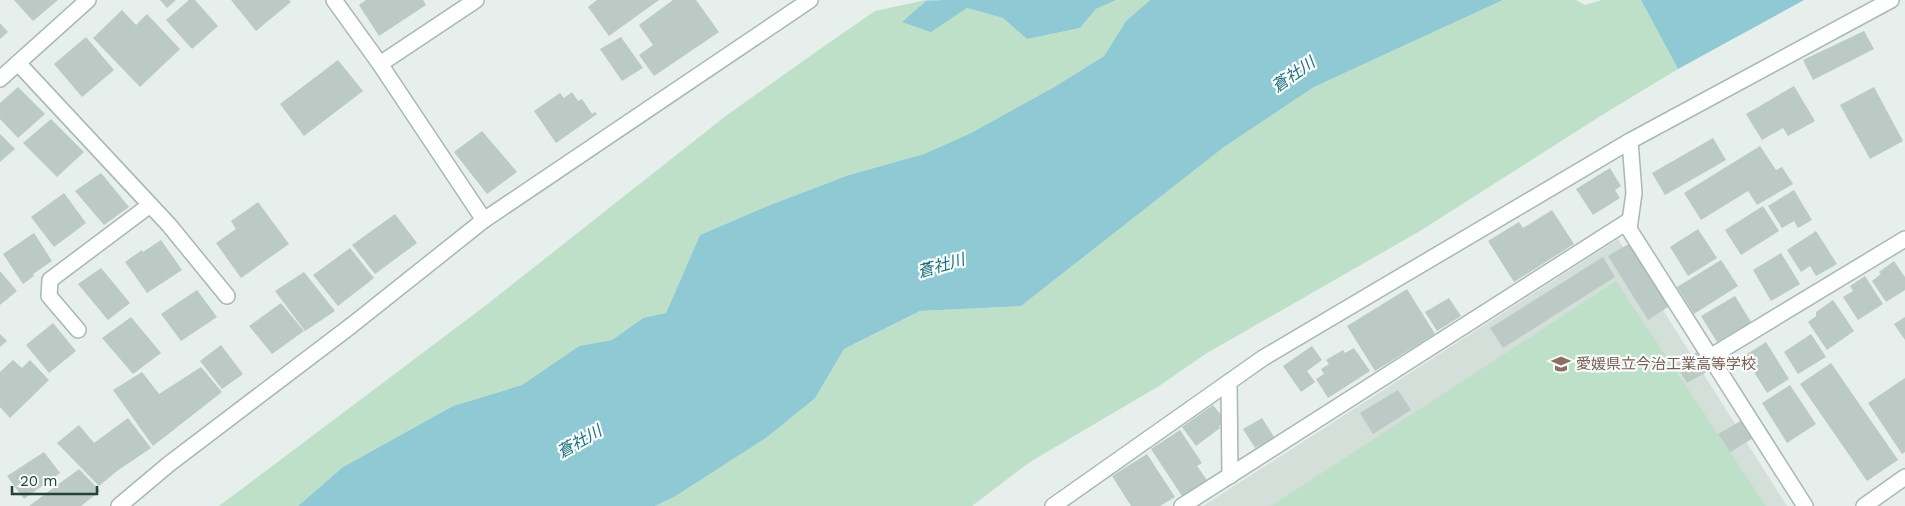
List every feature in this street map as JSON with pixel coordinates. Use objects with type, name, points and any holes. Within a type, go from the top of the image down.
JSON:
[{"type":"street","points":[[0,79],[88,0]]},
{"type":"street","points":[[334,0],[380,64],[484,220]]},
{"type":"street","points":[[380,64],[476,0]]},
{"type":"street","points":[[119,506],[169,464],[352,326],[484,220],[810,0]]},
{"type":"street","points":[[1053,506],[1272,353],[1630,141],[1891,0]]},
{"type":"street","points":[[18,63],[169,225],[227,296]]},
{"type":"street","points":[[1630,141],[1634,193],[1629,229],[1804,506]]},
{"type":"street","points":[[78,330],[49,296],[50,280],[150,205]]},
{"type":"street","points":[[1182,506],[1630,220]]},
{"type":"street","points":[[1710,357],[1905,239]]},
{"type":"street","points":[[1229,382],[1230,476]]},
{"type":"street","points":[[1864,506],[1905,477]]},
{"type":"shaded area","name":"愛媛県立今治工業高等学校","points":[[1618,239],[1787,506],[1203,506]]},
{"type":"green space","points":[[926,0],[942,0],[926,1],[903,22],[931,31],[967,8],[1003,18],[1027,39],[1080,28],[1096,9],[1116,0],[1150,0],[1126,21],[1104,56],[1056,86],[971,133],[924,154],[849,175],[765,207],[700,235],[666,313],[643,318],[612,340],[579,346],[522,385],[453,406],[343,467],[298,506],[219,506],[485,306],[727,115],[875,11]]},
{"type":"green space","points":[[1503,0],[1576,0],[1585,5],[1602,0],[1641,0],[1678,69],[1420,231],[1207,353],[1159,386],[1030,462],[972,506],[655,506],[674,497],[766,438],[814,398],[844,349],[920,311],[1021,306],[1224,147],[1314,87]]},
{"type":"green space","name":"愛媛県立今治工業高等学校","points":[[1616,281],[1766,506],[1271,506]]},
{"type":"water","points":[[1116,0],[1096,9],[1080,28],[1027,39],[1003,18],[967,8],[931,32],[902,22],[926,1]]},
{"type":"water","name":"蒼社川","points":[[1150,0],[1503,0],[1314,87],[1224,147],[1021,306],[920,311],[844,349],[815,398],[766,438],[674,497],[655,506],[298,506],[343,467],[453,406],[522,385],[579,346],[612,340],[643,318],[666,313],[700,235],[765,207],[849,175],[924,154],[971,133],[1056,86],[1104,56],[1126,21]]},
{"type":"water","points":[[1641,0],[1804,0],[1678,69]]},
{"type":"building","points":[[14,0],[58,0],[33,21]]},
{"type":"building","points":[[160,0],[176,0],[167,8]]},
{"type":"building","points":[[189,0],[195,0],[218,26],[192,49],[166,20]]},
{"type":"building","points":[[231,0],[289,0],[291,2],[256,31]]},
{"type":"building","points":[[366,0],[423,0],[426,5],[379,36],[359,5]]},
{"type":"building","points":[[597,0],[659,0],[609,36],[588,7]]},
{"type":"building","points":[[673,0],[696,0],[719,32],[654,76],[639,55],[653,45],[639,25]]},
{"type":"building","points":[[122,10],[136,25],[147,14],[180,49],[140,87],[93,38]]},
{"type":"building","points":[[0,23],[8,32],[0,39]]},
{"type":"building","points":[[1864,31],[1874,49],[1813,80],[1803,60]]},
{"type":"building","points":[[86,37],[114,70],[82,97],[54,64]]},
{"type":"building","points":[[621,37],[643,68],[622,81],[600,49]]},
{"type":"building","points":[[338,60],[363,91],[304,136],[280,104]]},
{"type":"building","points":[[1794,86],[1815,121],[1788,136],[1783,128],[1762,140],[1746,114]]},
{"type":"building","points":[[18,87],[45,114],[18,138],[0,119],[0,103]]},
{"type":"building","points":[[1874,87],[1903,141],[1870,159],[1840,105]]},
{"type":"building","points":[[572,92],[578,101],[582,99],[592,114],[595,112],[597,114],[556,143],[534,111],[560,93],[564,98]]},
{"type":"building","points":[[51,119],[84,152],[57,177],[23,143]]},
{"type":"building","points":[[482,131],[517,172],[487,194],[454,152]]},
{"type":"building","points":[[0,134],[15,149],[0,162]]},
{"type":"building","points":[[1713,138],[1726,160],[1665,195],[1652,173]]},
{"type":"building","points":[[1760,146],[1776,170],[1782,167],[1793,184],[1757,205],[1748,191],[1701,220],[1684,193]]},
{"type":"building","points":[[1610,168],[1621,186],[1615,190],[1620,198],[1593,215],[1576,189]]},
{"type":"building","points":[[101,173],[129,207],[104,225],[75,191]]},
{"type":"building","points":[[1794,190],[1812,220],[1798,228],[1794,221],[1782,228],[1768,206]]},
{"type":"building","points":[[64,193],[86,223],[54,247],[31,217]]},
{"type":"building","points":[[258,202],[289,244],[241,278],[216,243],[236,229],[231,221]]},
{"type":"building","points":[[1763,206],[1779,231],[1741,255],[1725,230]]},
{"type":"building","points":[[1552,210],[1574,244],[1514,282],[1488,241],[1519,222],[1523,228]]},
{"type":"building","points":[[395,214],[417,243],[375,274],[352,245]]},
{"type":"building","points":[[1698,229],[1717,258],[1688,276],[1670,247]]},
{"type":"building","points":[[1816,231],[1837,264],[1816,276],[1810,266],[1801,272],[1787,250]]},
{"type":"building","points":[[34,233],[52,261],[33,274],[34,276],[23,284],[3,254]]},
{"type":"building","points":[[161,240],[182,270],[147,293],[125,262]]},
{"type":"building","points":[[1632,242],[1671,305],[1648,320],[1608,256]]},
{"type":"building","points":[[350,248],[374,278],[338,306],[313,275]]},
{"type":"building","points":[[1781,253],[1800,284],[1771,301],[1753,270]]},
{"type":"building","points":[[1603,257],[1615,277],[1503,348],[1490,328]]},
{"type":"building","points":[[1721,260],[1738,286],[1694,314],[1677,287]]},
{"type":"building","points":[[1894,261],[1905,277],[1905,290],[1886,302],[1872,281],[1881,274],[1879,272]]},
{"type":"building","points":[[101,268],[130,303],[108,320],[78,284]]},
{"type":"building","points":[[0,271],[17,291],[0,305]]},
{"type":"building","points":[[304,272],[335,311],[305,331],[275,291]]},
{"type":"building","points":[[1865,276],[1883,304],[1858,320],[1843,297],[1853,291],[1850,286]]},
{"type":"building","points":[[1407,289],[1435,334],[1375,371],[1347,326]]},
{"type":"building","points":[[197,290],[217,317],[181,341],[161,314]]},
{"type":"building","points":[[1735,296],[1751,322],[1717,342],[1701,316]]},
{"type":"building","points":[[1449,298],[1461,316],[1437,331],[1425,312]]},
{"type":"building","points":[[1833,300],[1854,331],[1827,350],[1808,322],[1816,316],[1816,312]]},
{"type":"building","points":[[281,303],[304,331],[272,354],[249,326]]},
{"type":"building","points":[[131,317],[161,353],[133,374],[102,338]]},
{"type":"building","points":[[1905,317],[1905,340],[1894,324]]},
{"type":"building","points":[[53,323],[76,351],[49,373],[26,345]]},
{"type":"building","points":[[0,334],[7,341],[0,347]]},
{"type":"building","points":[[1811,334],[1826,357],[1798,374],[1784,352]]},
{"type":"building","points":[[1766,342],[1789,379],[1767,393],[1744,356]]},
{"type":"building","points":[[221,345],[243,374],[222,389],[200,361]]},
{"type":"building","points":[[1312,346],[1322,360],[1307,371],[1315,382],[1301,392],[1283,366]]},
{"type":"building","points":[[1354,348],[1370,371],[1328,398],[1316,379],[1324,374],[1321,369],[1329,364],[1326,360],[1343,350],[1345,353]]},
{"type":"building","points":[[1701,350],[1712,369],[1687,383],[1676,365]]},
{"type":"building","points":[[13,360],[22,368],[30,360],[49,380],[10,418],[0,407],[0,372]]},
{"type":"building","points":[[1831,363],[1898,460],[1867,481],[1800,384]]},
{"type":"building","points":[[201,367],[222,392],[153,446],[113,390],[142,372],[159,394]]},
{"type":"building","points":[[1905,378],[1905,452],[1902,454],[1868,403]]},
{"type":"building","points":[[1790,385],[1816,424],[1787,443],[1762,403]]},
{"type":"building","points":[[1398,390],[1411,410],[1373,434],[1360,413]]},
{"type":"building","points":[[1213,405],[1226,421],[1219,426],[1220,428],[1196,446],[1182,427]]},
{"type":"building","points":[[128,418],[151,448],[99,486],[57,443],[79,425],[94,443]]},
{"type":"building","points":[[1262,418],[1274,437],[1255,448],[1243,429]]},
{"type":"building","points":[[1744,419],[1755,437],[1730,452],[1718,434]]},
{"type":"building","points":[[1180,430],[1202,463],[1197,466],[1207,480],[1182,496],[1151,449]]},
{"type":"building","points":[[44,452],[60,473],[24,499],[7,476]]},
{"type":"building","points":[[1147,454],[1175,497],[1160,506],[1131,506],[1112,476]]},
{"type":"building","points":[[79,469],[100,491],[81,506],[29,506]]},
{"type":"place","name":"愛媛県立今治工業高等学校","points":[[1561,364]]}]
